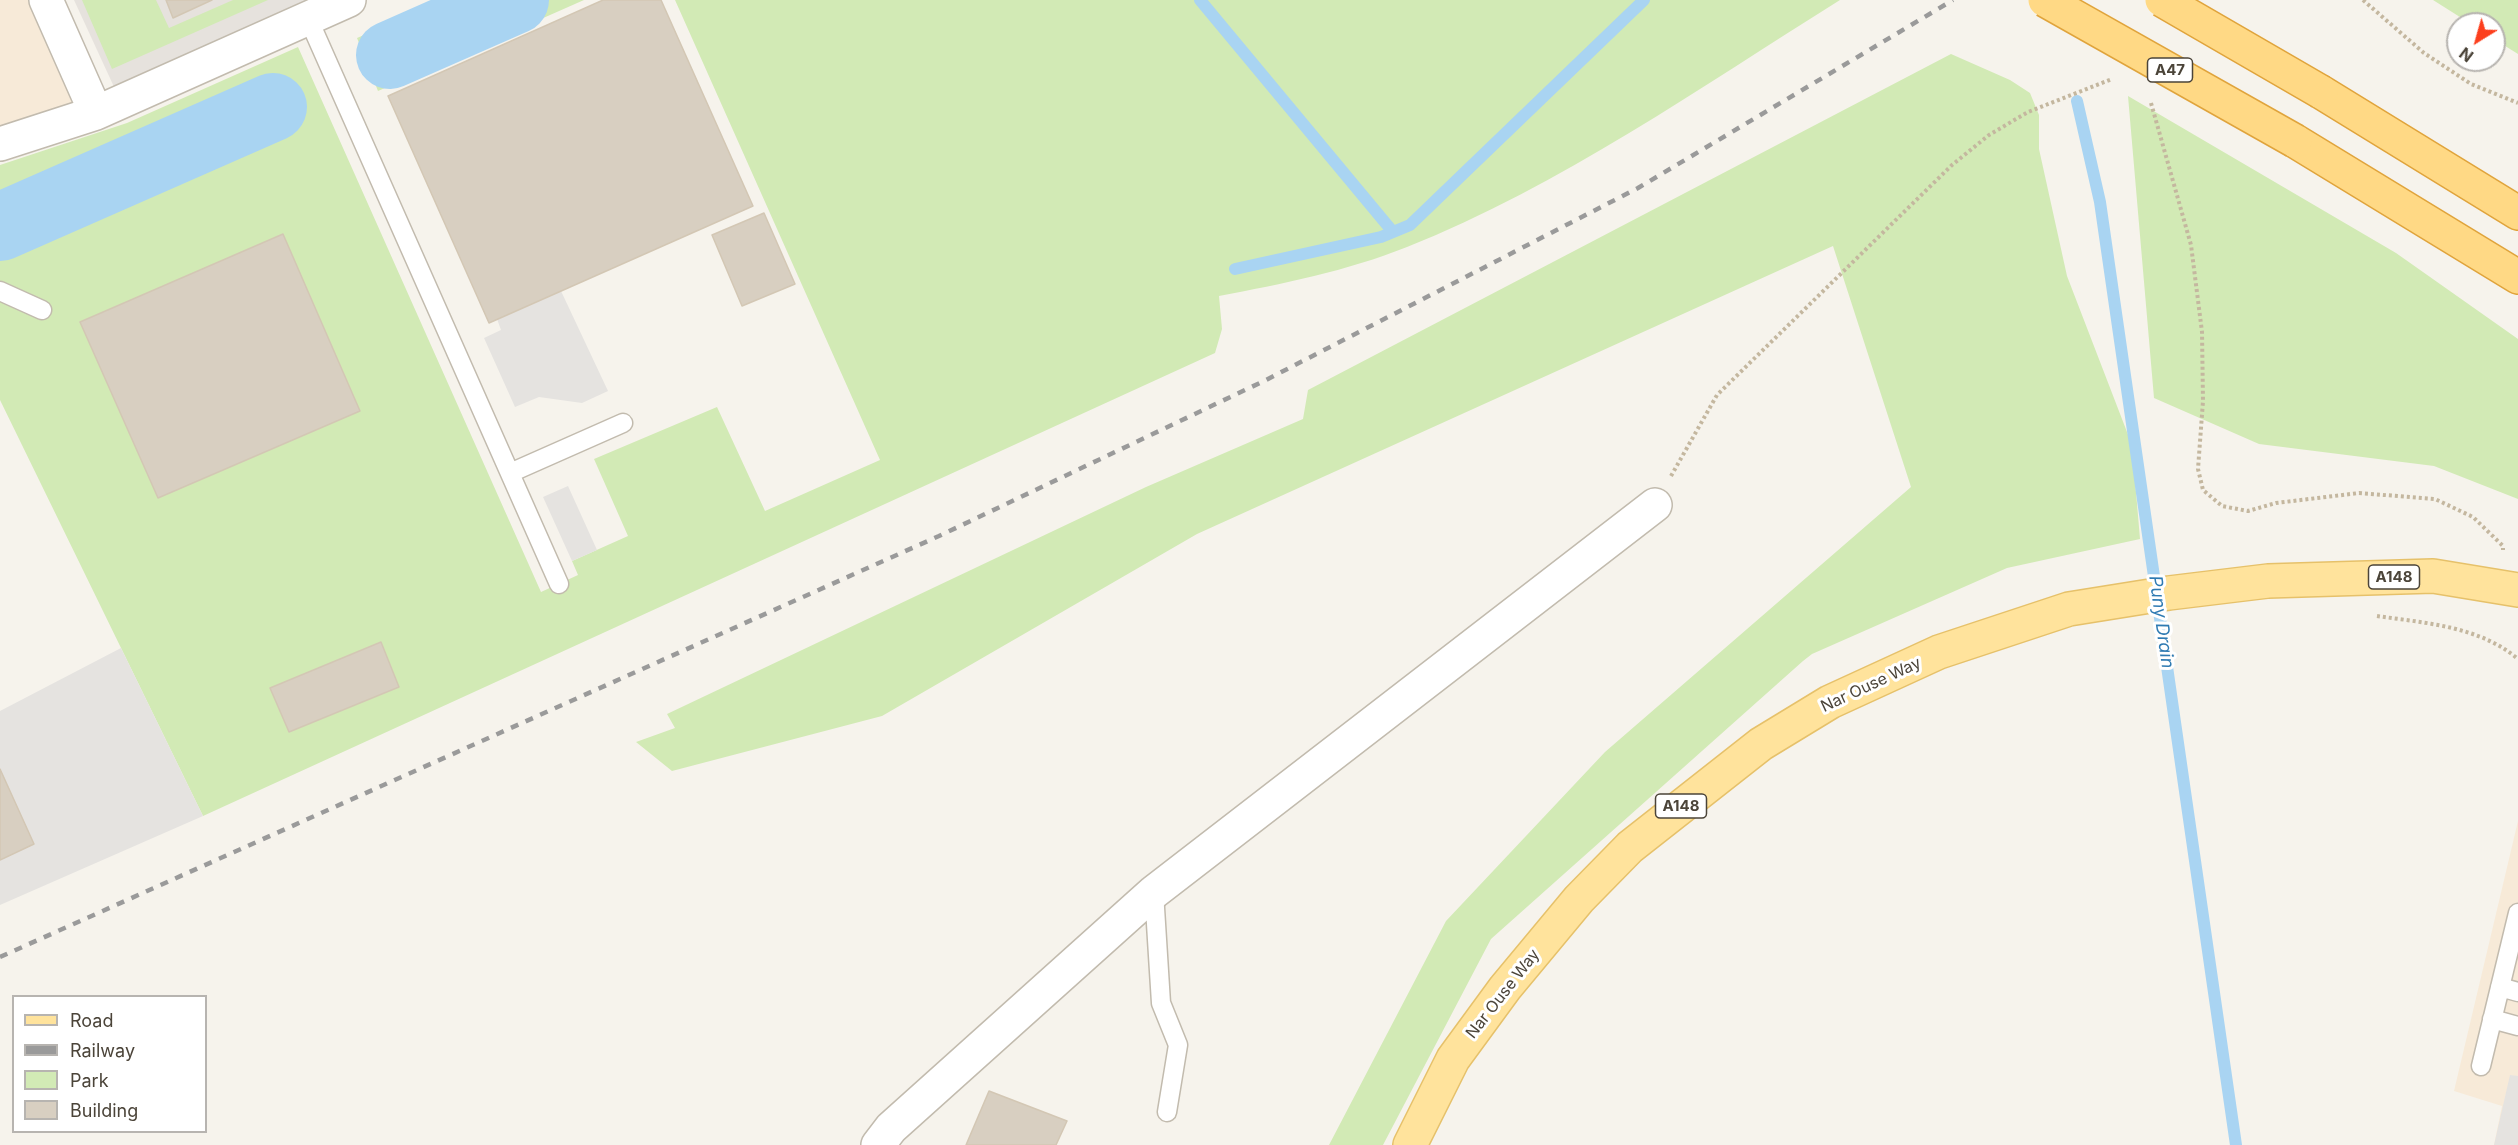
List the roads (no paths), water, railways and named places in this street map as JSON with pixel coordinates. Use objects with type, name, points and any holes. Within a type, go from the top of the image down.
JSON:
[{"type":"highway","name":"A47","points":[[2045,0],[2295,141],[2518,277]]},
{"type":"highway","points":[[2162,0],[2321,92],[2518,213]]},
{"type":"main road","name":"Nar Ouse Way","points":[[1410,1145],[1453,1059],[1505,988],[1579,899],[1630,847],[1761,744],[1830,702],[1939,652],[2069,609],[2169,593],[2268,581],[2433,576],[2515,589]]},
{"type":"street","points":[[46,0],[96,113]]},
{"type":"street","points":[[0,144],[96,113],[350,0]]},
{"type":"street","points":[[878,1145],[891,1128],[1154,892],[1655,505]]},
{"type":"lane","points":[[308,18],[559,584]]},
{"type":"lane","points":[[0,291],[42,310]]},
{"type":"lane","points":[[510,473],[623,423]]},
{"type":"lane","points":[[1154,892],[1161,1002],[1178,1045],[1167,1112]]},
{"type":"lane","points":[[2481,1066],[2492,1019],[2509,989],[2518,913]]},
{"type":"lane","points":[[2492,1019],[2518,1026]]},
{"type":"waterway","points":[[390,55],[515,0]]},
{"type":"waterway","points":[[1200,0],[1393,232]]},
{"type":"waterway","points":[[1235,269],[1381,237],[1410,225],[1644,0]]},
{"type":"waterway","name":"Puny Drain","points":[[2077,101],[2100,202],[2236,1145]]},
{"type":"waterway","points":[[0,227],[273,107]]},
{"type":"railway","points":[[0,957],[939,536],[1266,380],[1638,188],[1953,0]]}]
